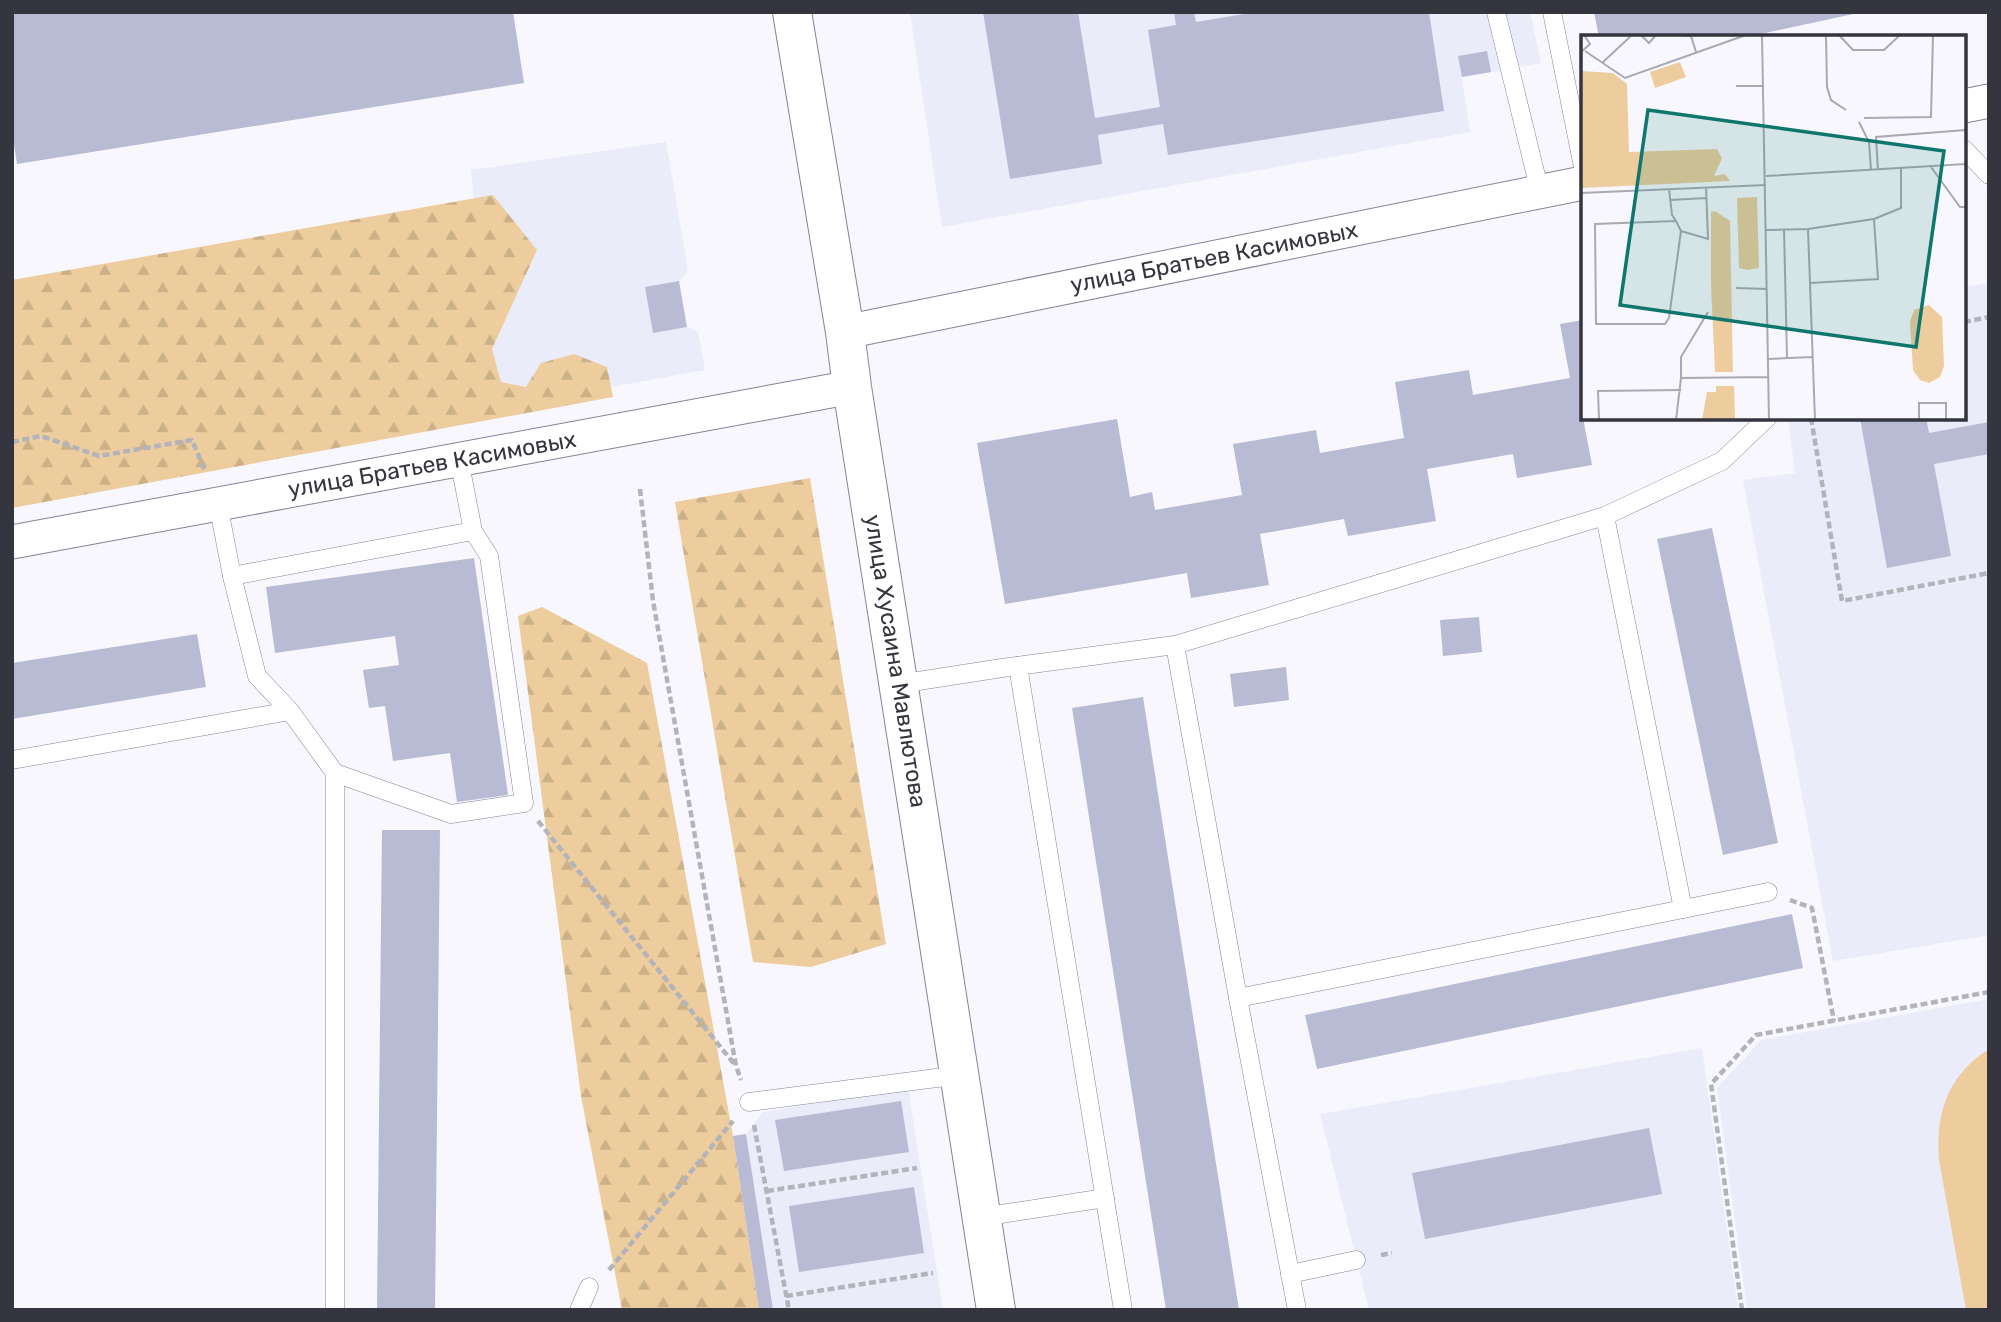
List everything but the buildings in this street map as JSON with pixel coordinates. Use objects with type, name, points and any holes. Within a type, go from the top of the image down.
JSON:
[{"type":"street","name":"улица Хусаина Мавлютова","points":[[792,12],[845,331],[996,1310]]},
{"type":"street","points":[[1966,106],[1989,101]]},
{"type":"street","name":"улица Братьев Касимовых","points":[[845,331],[1581,183]]},
{"type":"street","name":"улица Братьев Касимовых","points":[[12,542],[852,387]]},
{"type":"lane","points":[[1496,12],[1540,192]]},
{"type":"lane","points":[[1552,12],[1581,157]]},
{"type":"lane","points":[[1966,151],[1989,175]]},
{"type":"lane","points":[[899,684],[1175,645],[1605,516],[1722,461],[1765,420]]},
{"type":"lane","points":[[218,504],[232,576],[257,676],[290,711],[335,773],[451,814],[524,803],[489,556],[473,531],[459,459]]},
{"type":"lane","points":[[1605,516],[1683,909]]},
{"type":"lane","points":[[232,576],[473,531]]},
{"type":"lane","points":[[1175,645],[1297,1310]]},
{"type":"lane","points":[[1018,666],[1123,1310]]},
{"type":"lane","points":[[12,760],[290,711]]},
{"type":"lane","points":[[335,773],[335,1310]]},
{"type":"lane","points":[[1238,998],[1768,892]]},
{"type":"lane","points":[[749,1101],[960,1075]]},
{"type":"lane","points":[[982,1217],[1105,1198]]},
{"type":"lane","points":[[1290,1274],[1356,1260]]},
{"type":"lane","points":[[579,1310],[589,1287]]},
{"type":"path","points":[[1966,322],[1989,317]]},
{"type":"path","points":[[1811,420],[1842,601],[1989,573]]},
{"type":"path","points":[[12,442],[41,436],[99,456],[192,440],[218,504]]},
{"type":"path","points":[[640,489],[653,601],[736,1066],[749,1101],[789,1310]]},
{"type":"path","points":[[524,803],[736,1066]]},
{"type":"path","points":[[1768,892],[1812,908],[1834,1021]]},
{"type":"path","points":[[1742,1310],[1711,1084],[1756,1035],[1989,992]]},
{"type":"path","points":[[607,1272],[749,1101]]},
{"type":"path","points":[[766,1191],[917,1168]]},
{"type":"path","points":[[786,1296],[933,1273]]},
{"type":"shaded area","points":[[910,12],[1530,12],[1541,63],[1462,77],[1470,132],[942,227]]},
{"type":"shaded area","points":[[666,142],[688,270],[679,282],[687,327],[698,332],[705,370],[493,408],[471,170]]},
{"type":"shaded area","points":[[1989,283],[1989,935],[1833,961],[1743,480],[1795,473],[1788,420],[1966,420],[1966,287]]},
{"type":"shaded area","points":[[1989,999],[1989,1310],[1747,1310],[1717,1088],[1761,1040]]},
{"type":"shaded area","points":[[1702,1048],[1738,1310],[1369,1310],[1320,1114]]},
{"type":"shaded area","points":[[908,1088],[943,1310],[759,1310],[733,1136],[746,1134],[763,1112]]},
{"type":"green space","points":[[493,195],[537,250],[492,349],[501,382],[526,387],[541,363],[574,354],[607,367],[613,397],[12,508],[12,280]]},
{"type":"green space","points":[[810,478],[886,944],[811,967],[753,962],[675,502]]},
{"type":"green space","points":[[542,607],[647,663],[733,1136],[759,1310],[622,1310],[581,1096],[518,616]]},
{"type":"green space","points":[[1989,1049],[1989,1310],[1966,1310],[1939,1160],[1939,1126],[1942,1111],[1954,1083],[1975,1059]]}]
